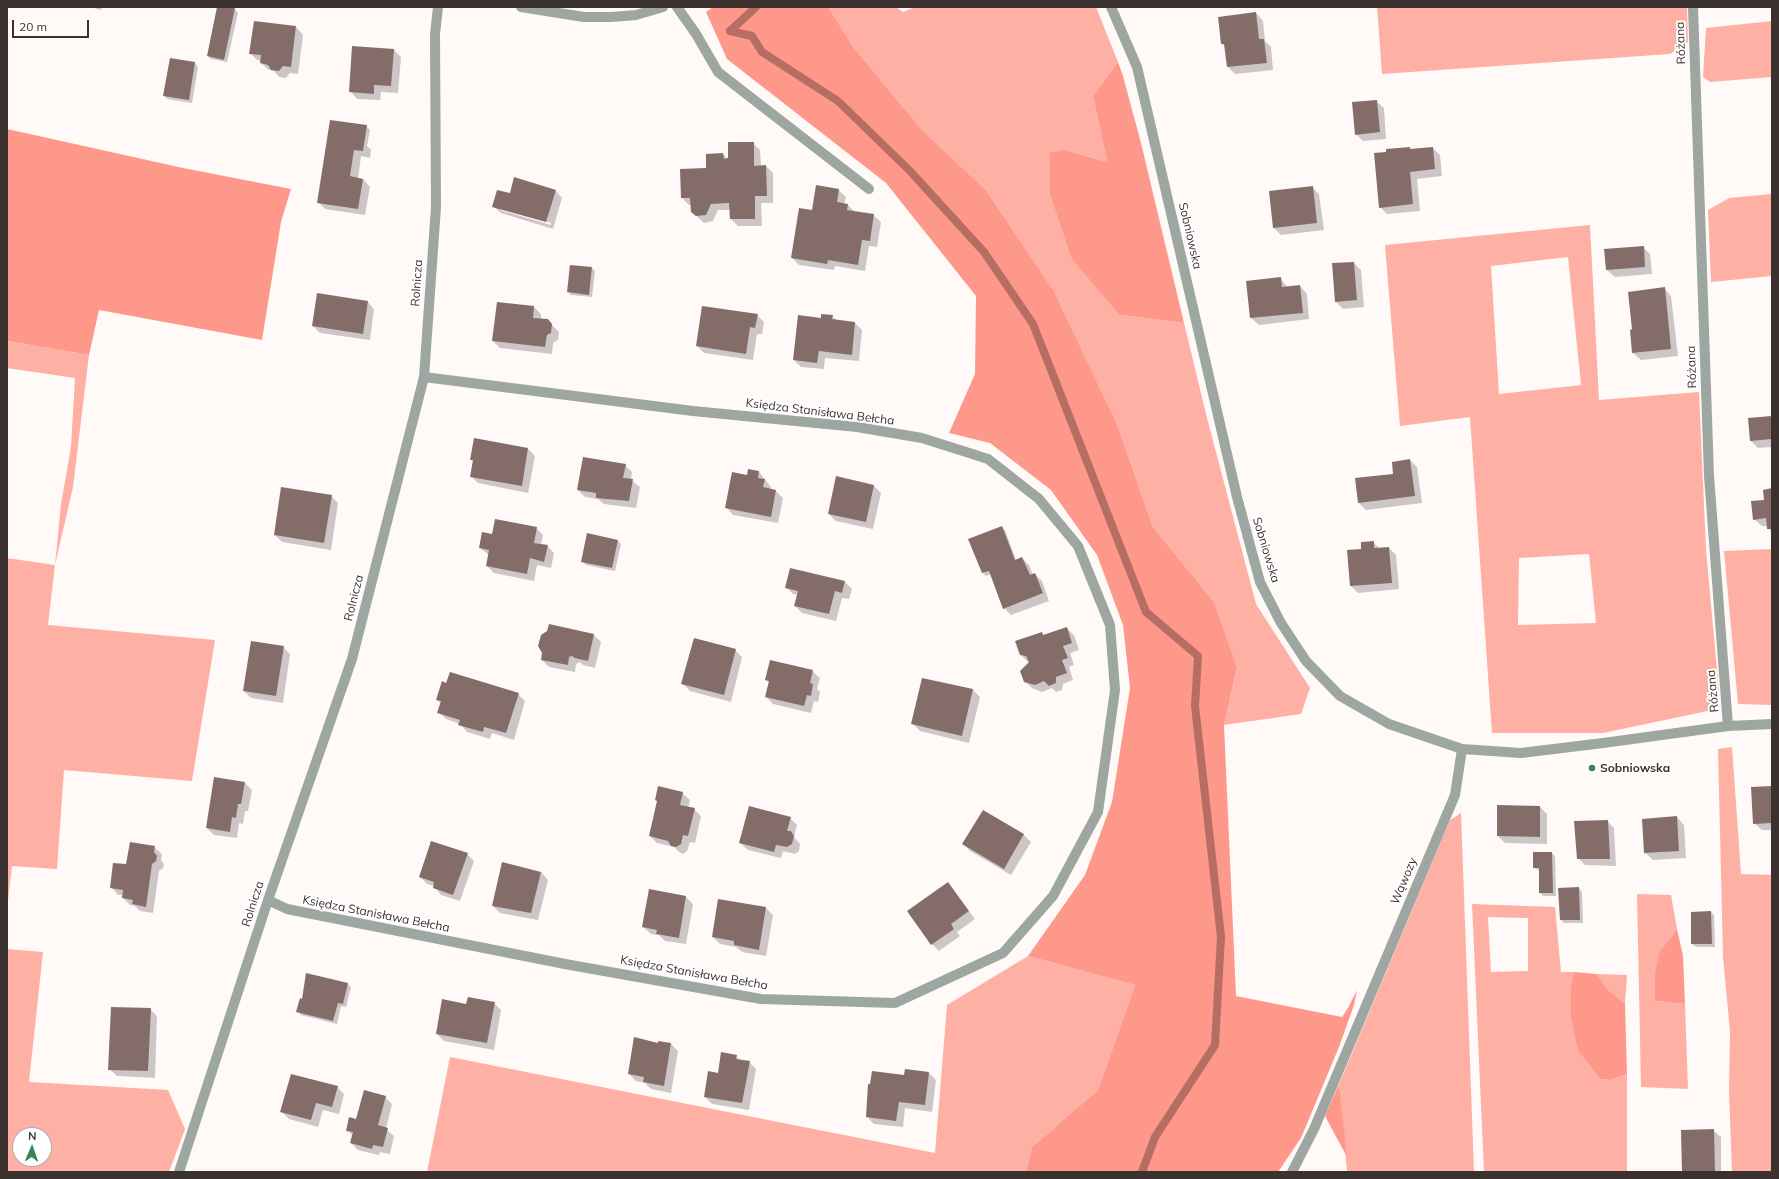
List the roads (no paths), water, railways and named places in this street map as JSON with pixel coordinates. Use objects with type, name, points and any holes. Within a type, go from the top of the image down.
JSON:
[{"type":"street","name":"Rolnicza","points":[[179,1172],[268,900],[352,659],[424,377],[436,207],[435,34],[438,7]]},
{"type":"street","points":[[521,7],[584,17],[636,15],[663,7]]},
{"type":"street","points":[[677,7],[696,34],[718,72],[869,189]]},
{"type":"street","name":"Sobniowska","points":[[1111,7],[1137,67],[1237,497],[1260,582],[1281,623],[1306,662],[1340,696],[1389,724],[1462,749],[1521,753],[1603,744],[1728,726],[1772,724]]},
{"type":"street","name":"Różana","points":[[1693,7],[1709,476],[1728,726]]},
{"type":"street","name":"Księdza Stanisława Bełcha","points":[[268,900],[294,911],[565,964],[761,999],[895,1003],[1003,953],[1053,896],[1098,812],[1115,690],[1110,625],[1078,546],[1039,499],[988,459],[922,438],[857,427],[693,411],[424,377]]},
{"type":"street","name":"Wąwozy","points":[[1292,1172],[1314,1129],[1455,795],[1462,749]]},
{"type":"waterway","points":[[756,7],[730,31],[752,36],[762,52],[838,101],[910,171],[984,252],[1033,324],[1146,612],[1198,656],[1195,706],[1221,937],[1215,1045],[1155,1137],[1142,1172]]},
{"type":"place","name":"Sobniowska","points":[[1592,768]]}]
